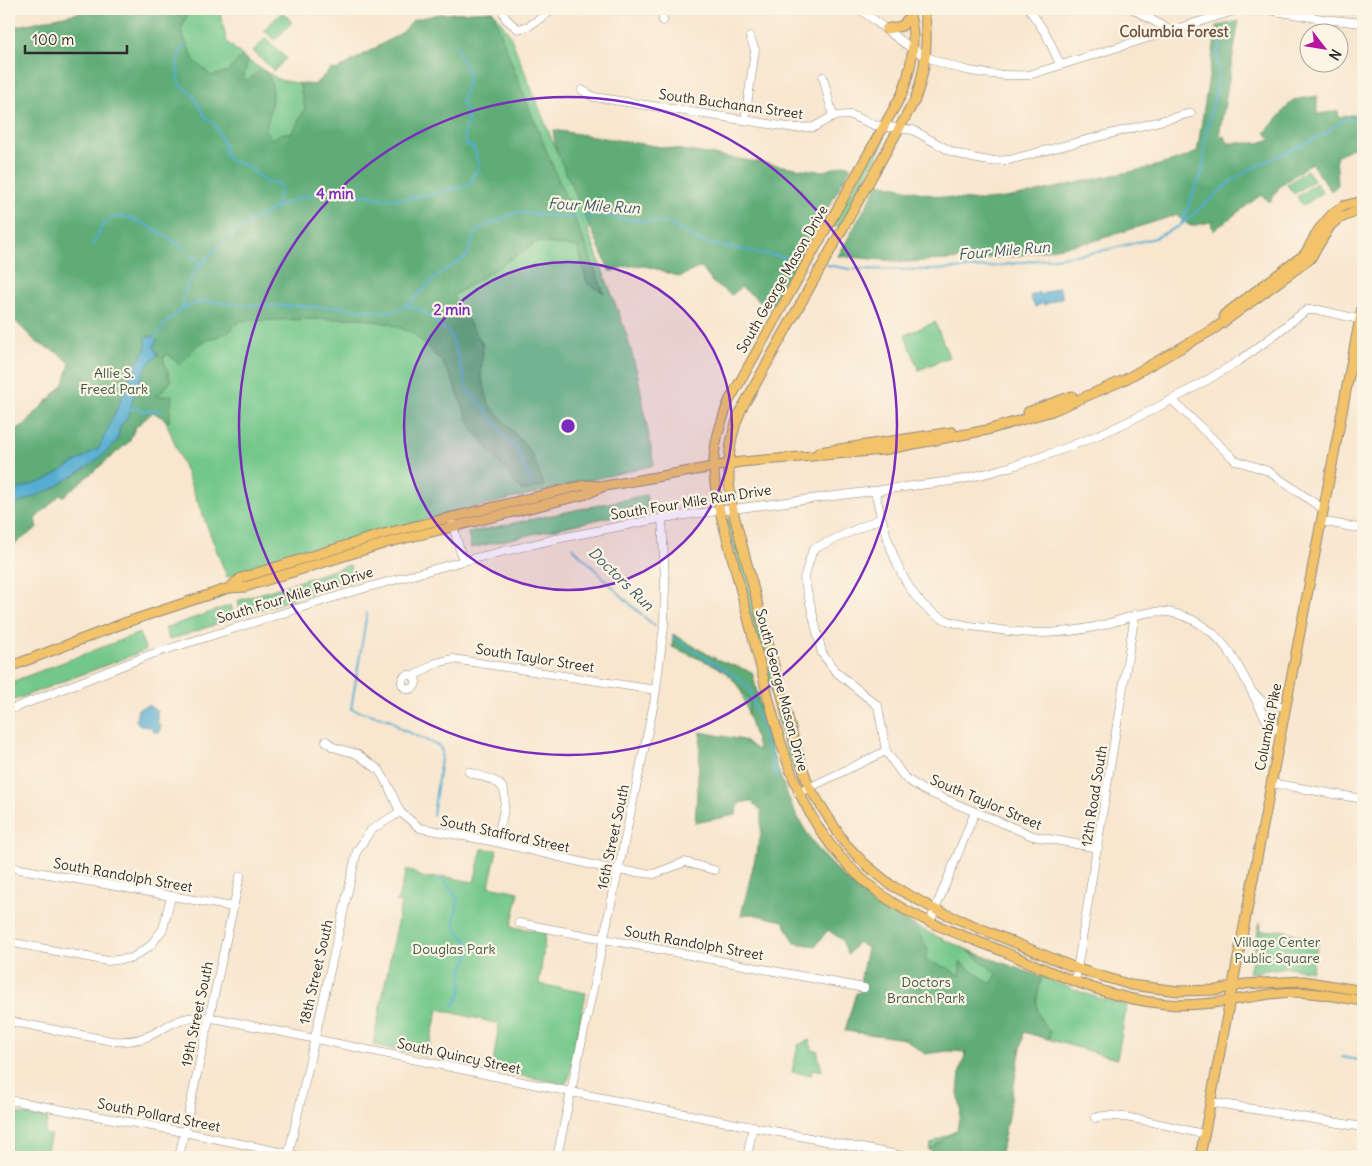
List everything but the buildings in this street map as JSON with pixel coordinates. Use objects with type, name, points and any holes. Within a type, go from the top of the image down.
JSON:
[{"type":"main road","name":"South George Mason Drive","points":[[924,9],[928,36],[919,90],[901,127],[737,418],[728,464],[732,508],[795,744],[810,787],[844,842],[864,863],[891,885],[936,910],[1078,969],[1110,980],[1154,988],[1216,990],[1270,981],[1304,981],[1363,991]]},
{"type":"main road","points":[[886,29],[902,26],[909,12]]},
{"type":"main road","name":"South George Mason Drive","points":[[909,12],[912,49],[907,79],[885,125],[729,401],[719,429],[713,466],[719,509],[788,767],[798,793],[822,835],[848,866],[892,902],[930,922],[1075,982],[1120,996],[1167,1004],[1215,1004],[1278,993],[1298,992],[1363,1001]]},
{"type":"main road","name":"South Four Mile Run Drive","points":[[806,455],[831,449],[934,435],[985,424],[1050,404],[1121,376],[1220,319],[1305,254],[1318,230],[1333,213],[1344,206],[1363,201]]},
{"type":"main road","name":"South Four Mile Run Drive","points":[[228,588],[241,578],[383,534],[584,485],[604,486],[713,466],[806,455],[870,452],[943,440],[1030,418],[1102,390],[1168,357],[1237,314],[1310,259],[1331,225],[1338,219],[1363,209]]},
{"type":"main road","name":"Columbia Pike","points":[[1200,1157],[1234,987],[1323,509],[1362,319],[1363,302]]},
{"type":"main road","name":"South Four Mile Run Drive","points":[[9,667],[127,622],[228,588],[245,587],[386,543],[587,494],[604,486]]},
{"type":"main road","points":[[760,664],[773,661]]},
{"type":"street","points":[[502,9],[510,25],[518,29],[529,26],[554,9]]},
{"type":"street","points":[[662,9],[663,21]]},
{"type":"street","points":[[860,9],[912,49],[926,56],[963,69],[1000,76],[1029,75],[1171,31],[1219,11],[1240,9]]},
{"type":"street","points":[[1029,9],[1046,34],[1060,64]]},
{"type":"street","points":[[1133,9],[1171,31]]},
{"type":"street","points":[[1263,9],[1323,19],[1363,23]]},
{"type":"street","points":[[745,120],[755,50],[750,37]]},
{"type":"street","points":[[823,77],[833,116],[851,115],[874,124],[914,130],[952,152],[990,161],[1009,160],[1191,113]]},
{"type":"street","name":"South Buchanan Street","points":[[582,90],[594,98],[795,128],[814,127],[833,116]]},
{"type":"street","name":"South Four Mile Run Drive","points":[[9,710],[152,654],[351,592],[463,561],[556,539],[662,518],[719,509],[959,480],[1033,461],[1091,439],[1172,400],[1239,361],[1307,310],[1319,310],[1362,319]]},
{"type":"street","points":[[1172,400],[1235,460],[1268,471],[1323,509]]},
{"type":"street","points":[[875,491],[881,518],[897,563],[916,598],[932,613],[948,621],[1016,633],[1061,633],[1098,626],[1149,611],[1173,612],[1195,621],[1214,634],[1233,656],[1270,726],[1281,731]]},
{"type":"street","points":[[450,517],[463,561]]},
{"type":"street","name":"16th Street South","points":[[557,1157],[649,733],[664,626],[666,582],[662,518]]},
{"type":"street","name":"South Taylor Street","points":[[881,518],[813,549],[804,578],[822,653],[834,671],[878,706],[886,751],[904,777],[923,790],[1033,836],[1098,848]]},
{"type":"street","points":[[1321,521],[1363,530]]},
{"type":"street","name":"12th Road South","points":[[1075,982],[1135,614]]},
{"type":"street","name":"South Taylor Street","points":[[414,676],[436,663],[453,659],[656,690]]},
{"type":"street","points":[[1253,693],[1263,702],[1285,707]]},
{"type":"street","points":[[326,741],[333,747],[357,754],[379,770],[400,812]]},
{"type":"street","points":[[798,793],[886,751]]},
{"type":"street","points":[[470,772],[497,783],[503,788],[505,800],[496,842]]},
{"type":"street","points":[[1271,783],[1363,799]]},
{"type":"street","name":"South Stafford Street","points":[[400,812],[411,822],[431,831],[496,842],[618,870],[654,874],[685,862],[714,870]]},
{"type":"street","name":"18th Street South","points":[[288,1156],[357,851],[371,830],[400,812]]},
{"type":"street","points":[[930,922],[975,812]]},
{"type":"street","name":"South Randolph Street","points":[[9,867],[233,907]]},
{"type":"street","name":"19th Street South","points":[[179,1157],[240,876]]},
{"type":"street","points":[[9,942],[108,961],[132,958],[150,946],[163,929],[171,896]]},
{"type":"street","name":"South Randolph Street","points":[[519,923],[864,988]]},
{"type":"street","name":"South Quincy Street","points":[[9,1021],[124,1042],[154,1034],[164,1026],[188,1018],[209,1018],[571,1092],[908,1157]]},
{"type":"street","name":"South Pollard Street","points":[[9,1100],[184,1132],[288,1156],[304,1157]]},
{"type":"street","points":[[1210,1102],[1363,1127]]},
{"type":"street","points":[[1095,1118],[1101,1115],[1123,1117],[1204,1134]]},
{"type":"street","points":[[747,1157],[753,1126]]},
{"type":"green space","name":"Allie S. Freed Park","points":[[97,9],[219,9],[227,42],[248,61],[280,80],[313,86],[331,69],[337,70],[403,32],[413,20],[440,14],[493,11],[509,33],[556,150],[734,279],[713,283],[701,267],[615,228],[587,228],[626,333],[638,376],[654,465],[426,519],[227,577],[153,388],[9,548],[9,437],[24,425],[80,367],[9,28]]},
{"type":"green space","name":"Allie S. Freed Park","points":[[97,9],[189,9],[181,31],[194,60],[211,76],[227,72],[242,56],[248,61],[243,77],[248,81],[261,69],[271,81],[272,97],[266,131],[272,139],[283,133],[292,133],[305,108],[299,83],[315,85],[331,69],[337,70],[403,32],[413,20],[440,14],[493,11],[519,82],[604,293],[587,283],[578,247],[537,242],[453,296],[483,345],[481,375],[489,404],[532,454],[544,486],[522,491],[471,427],[452,379],[442,362],[413,333],[390,324],[360,318],[240,321],[229,332],[198,344],[180,365],[168,354],[163,358],[171,381],[157,397],[172,395],[169,422],[153,412],[135,428],[129,442],[64,496],[60,495],[35,519],[37,528],[9,548],[9,433],[24,425],[63,386],[70,363],[58,353],[36,342],[9,315],[9,28]]},
{"type":"green space","points":[[282,12],[292,22],[275,40],[264,30]]},
{"type":"green space","points":[[1239,21],[1219,136],[1225,137],[1228,143],[1259,143],[1271,139],[1265,133],[1293,100],[1317,96],[1317,114],[1338,111],[1339,117],[1363,113],[1363,154],[1354,147],[1336,156],[1338,185],[1331,191],[1311,163],[1280,186],[1270,202],[1261,195],[1213,231],[1211,222],[1190,226],[1176,215],[1094,241],[1009,257],[906,262],[838,256],[879,183],[958,199],[998,199],[1145,169],[1197,152],[1217,26]]},
{"type":"green space","points":[[266,38],[286,58],[274,71],[253,51]]},
{"type":"green space","points":[[553,130],[803,169],[825,171],[845,164],[851,167],[771,309],[741,287],[732,295],[713,283],[701,267],[679,277],[645,266],[629,266],[610,272],[556,150]]},
{"type":"green space","points":[[880,140],[884,142],[840,227],[832,226]]},
{"type":"green space","points":[[1307,170],[1314,180],[1294,194],[1287,185]]},
{"type":"green space","points":[[1316,183],[1323,192],[1303,206],[1297,197]]},
{"type":"green space","points":[[935,322],[949,357],[919,370],[905,335]]},
{"type":"green space","points":[[646,495],[648,508],[471,548],[468,533]]},
{"type":"green space","points":[[726,519],[729,519],[736,546],[743,557],[768,657],[762,659]]},
{"type":"green space","points":[[350,565],[354,580],[242,615],[237,601]]},
{"type":"green space","points":[[231,605],[235,618],[169,640],[165,628]]},
{"type":"green space","points":[[139,633],[146,650],[9,702],[9,683]]},
{"type":"green space","name":"Doctors Branch Park","points":[[673,634],[716,659],[752,672],[781,778],[791,803],[804,827],[819,850],[838,872],[880,906],[915,927],[928,950],[925,961],[946,967],[960,976],[960,962],[991,984],[997,974],[969,951],[1042,977],[1037,1006],[1044,1025],[1050,1032],[1049,1039],[1024,1032],[1000,1157],[956,1157],[929,1150],[957,1130],[961,1109],[958,1093],[960,1071],[966,1052],[948,1051],[925,1054],[905,1039],[845,1031],[856,994],[865,988],[860,983],[867,948],[857,942],[848,955],[842,940],[828,930],[815,946],[795,943],[783,921],[752,914],[741,915],[761,834],[761,811],[751,801],[739,803],[736,815],[695,823],[701,732],[743,740],[759,751],[748,714],[750,701],[730,676],[716,666],[672,647]]},
{"type":"green space","name":"Doctors Branch Park","points":[[721,663],[752,672],[770,749],[785,793],[804,830],[829,862],[857,889],[924,931],[961,947],[1092,996],[1127,1005],[1117,1059],[1024,1032],[1000,1157],[956,1157],[929,1150],[931,1144],[957,1130],[965,1093],[966,1052],[846,1027],[856,993],[871,995],[873,987],[860,983],[872,923],[775,801],[739,684]]},
{"type":"green space","points":[[771,667],[795,760],[804,782],[798,785],[786,751],[765,668]]},
{"type":"green space","name":"Douglas Park","points":[[482,849],[497,850],[489,886],[519,892],[511,927],[546,932],[539,984],[586,993],[569,1078],[565,1084],[492,1070],[499,1024],[438,1009],[427,1056],[373,1045],[401,903],[397,902],[407,869],[424,878],[446,877],[474,882]]},
{"type":"green space","name":"Village Center Public Square","points":[[1260,922],[1261,931],[1282,930],[1314,940],[1316,945],[1318,943],[1316,952],[1314,952],[1312,971],[1287,967],[1249,973]]},
{"type":"green space","points":[[809,1040],[813,1051],[817,1050],[822,1071],[812,1069],[811,1075],[792,1072],[798,1045]]},
{"type":"green space","points":[[9,1112],[48,1119],[44,1134],[51,1135],[45,1157],[11,1157]]},
{"type":"water","points":[[1059,287],[1063,297],[1035,307],[1030,296],[1039,292],[1040,295]]},
{"type":"water","points":[[149,336],[157,341],[154,346],[158,355],[148,364],[136,388],[129,415],[120,427],[117,441],[92,464],[54,488],[9,507],[9,492],[46,480],[99,448],[122,397],[132,369],[144,353],[147,345],[145,338]]},
{"type":"water","points":[[148,705],[157,711],[157,722],[161,726],[159,732],[154,732],[151,727],[140,726],[136,720],[138,709]]},
{"type":"waterway","points":[[1181,224],[1203,170],[1205,139],[1217,86],[1218,50],[1227,27]]},
{"type":"waterway","points":[[183,308],[184,293],[188,282],[214,251],[246,225],[282,205],[300,198],[326,193],[402,199],[433,194],[472,184],[473,175],[479,168],[474,148],[466,144],[464,133],[468,119],[462,103],[469,74],[461,58],[457,42]]},
{"type":"waterway","points":[[184,46],[177,61],[179,84],[192,94],[205,116],[215,125],[225,147],[224,154],[231,161],[248,166],[266,183],[276,182],[281,189],[275,209]]},
{"type":"waterway","name":"Four Mile Run","points":[[827,265],[850,269],[931,270],[988,267],[1097,252],[1155,238],[1181,225],[1231,181],[1255,167],[1326,133],[1344,120],[1363,116]]},
{"type":"waterway","name":"Four Mile Run","points":[[154,339],[167,322],[183,308],[205,301],[242,305],[339,307],[385,312],[396,311],[411,302],[439,274],[467,256],[475,234],[482,228],[517,212],[573,218],[602,215],[622,219],[667,223],[704,243],[805,261]]},
{"type":"waterway","points":[[93,244],[106,223],[112,218],[120,217],[129,218],[150,227],[186,250]]},
{"type":"waterway","points":[[191,255],[201,266]]},
{"type":"waterway","name":"Four Mile Run","points":[[810,262],[820,264]]},
{"type":"waterway","name":"Doctors Run","points":[[404,305],[423,311],[451,335],[468,391],[485,409],[506,438],[515,446],[533,486]]},
{"type":"waterway","points":[[130,410],[135,407],[144,411],[155,410],[162,412]]},
{"type":"waterway","name":"Doctors Run","points":[[572,547],[655,626]]},
{"type":"waterway","points":[[367,613],[351,709],[391,720],[401,729],[439,746],[442,751],[433,815]]},
{"type":"waterway","name":"Doctors Run","points":[[673,638],[737,677],[749,688],[777,779]]},
{"type":"waterway","points":[[442,878],[458,899],[454,924],[468,943],[470,951],[462,971],[461,994],[453,1006]]},
{"type":"waterway","name":"Doctors Run","points":[[1342,1057],[1363,1061]]},
{"type":"district","name":"Columbia Forest","points":[[1174,32]]}]
